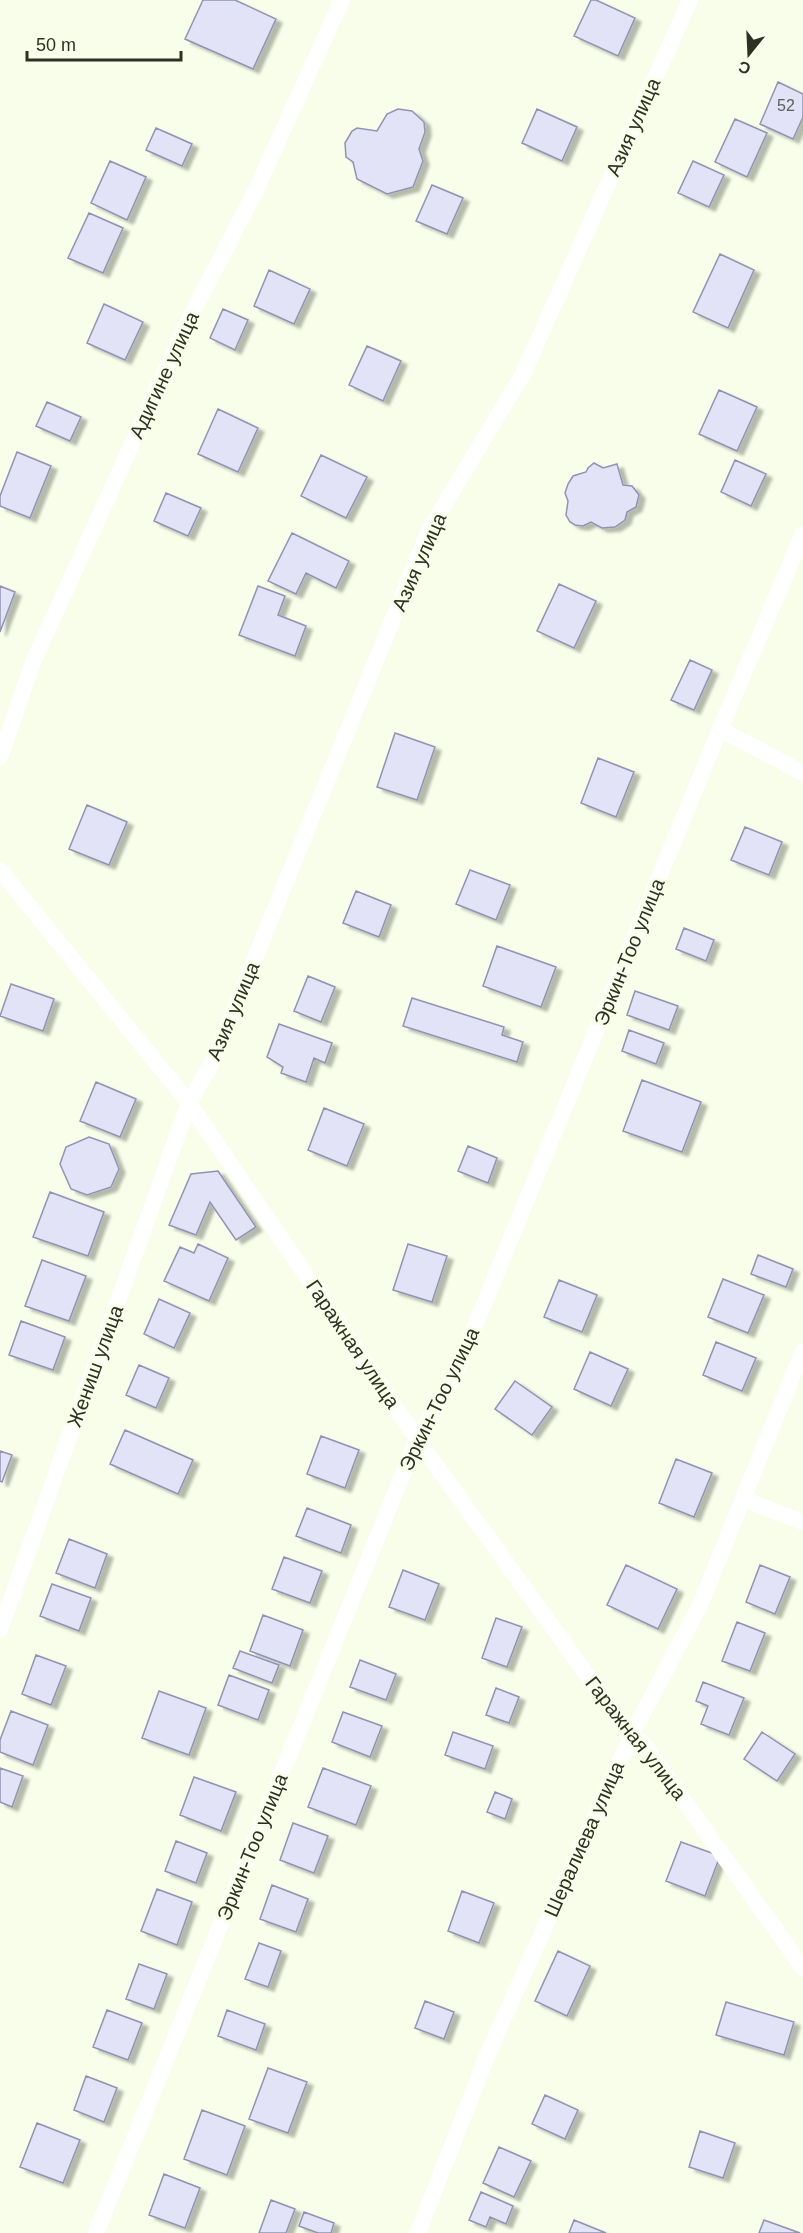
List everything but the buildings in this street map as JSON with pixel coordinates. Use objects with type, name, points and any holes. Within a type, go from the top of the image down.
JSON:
[{"type":"street","name":"Адигине улица","points":[[0,757],[33,660],[186,326],[255,192],[342,0]]},
{"type":"street","name":"Азия улица","points":[[189,1103],[214,1059],[429,530],[523,374],[690,0]]},
{"type":"street","name":"Эркин-Тоо улица","points":[[96,2233],[417,1439],[454,1377],[720,729],[803,534]]},
{"type":"street","points":[[720,729],[803,772]]},
{"type":"street","name":"Гаражная улица","points":[[0,870],[189,1103],[417,1439],[631,1736],[643,1743],[803,1968]]},
{"type":"street","name":"Жениш улица","points":[[0,1630],[189,1103]]},
{"type":"street","name":"Шералиева улица","points":[[418,2233],[489,2051],[631,1736],[700,1605],[803,1351]]},
{"type":"street","points":[[743,1499],[803,1522]]}]
